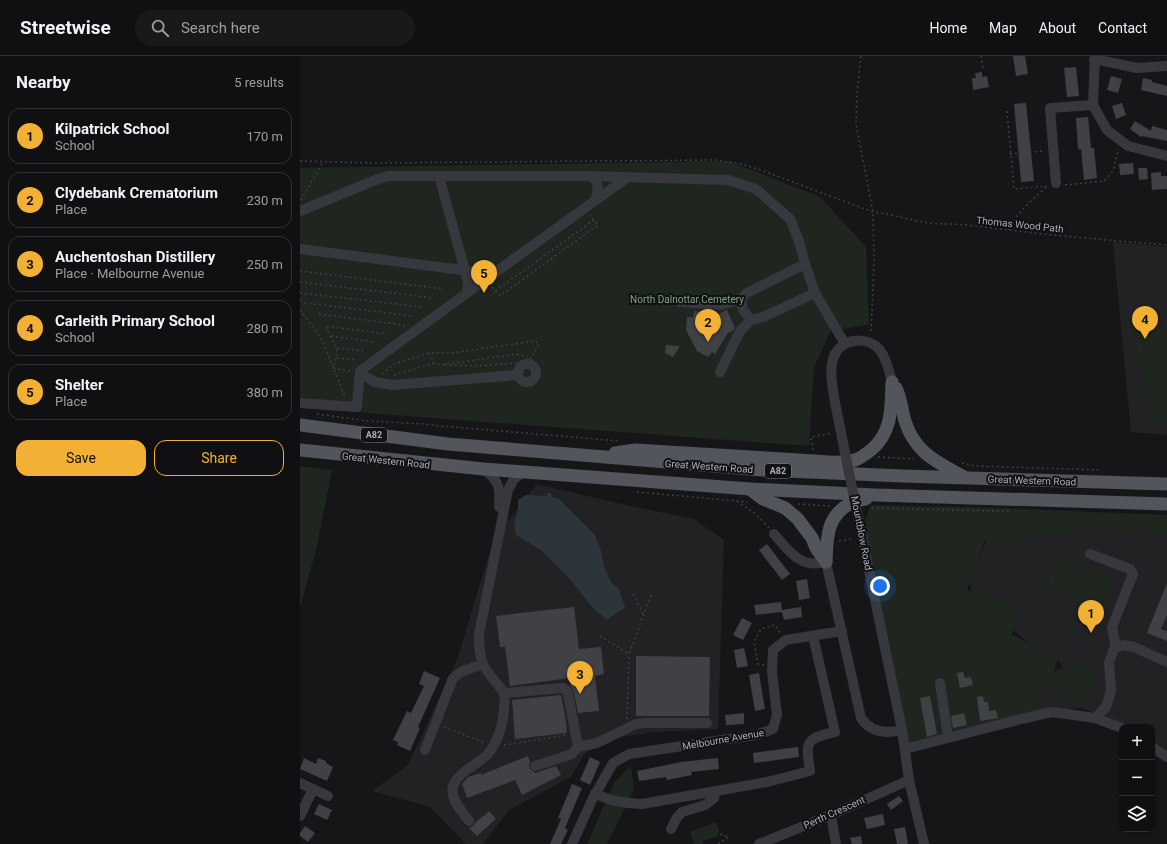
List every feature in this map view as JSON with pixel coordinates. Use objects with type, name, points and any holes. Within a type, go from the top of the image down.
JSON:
[{"type":"main road","points":[[591,456],[635,450],[815,461],[838,462],[855,460],[874,448],[882,438],[890,420],[892,408],[892,382]]},
{"type":"main road","points":[[892,382],[898,391],[908,430],[913,440],[925,454],[966,478]]},
{"type":"main road","name":"Great Western Road","points":[[300,425],[448,444],[763,470],[1167,484]]},
{"type":"main road","name":"Great Western Road","points":[[300,450],[484,469],[750,489],[876,495],[1167,504]]},
{"type":"main road","points":[[750,489],[763,499],[785,508],[797,518],[812,538],[816,548],[826,562]]},
{"type":"main road","name":"A82","points":[[826,562],[826,544],[833,518],[851,503],[876,495]]},
{"type":"street","points":[[1167,66],[1136,68],[1094,57],[1093,105],[1107,130],[1128,146],[1167,156]]},
{"type":"street","points":[[1052,185],[1054,150],[1050,108],[1093,105]]},
{"type":"street","points":[[300,210],[378,178],[388,176],[586,176],[728,180],[756,189],[790,219],[799,241],[815,293],[846,344],[856,341],[869,343],[880,350],[888,365],[892,382]]},
{"type":"street","points":[[438,176],[468,282],[467,293]]},
{"type":"street","points":[[586,176],[594,178],[598,184],[596,200]]},
{"type":"street","points":[[300,403],[356,407],[360,371],[489,276],[628,177]]},
{"type":"street","points":[[300,249],[464,270],[489,276]]},
{"type":"street","points":[[680,302],[721,306],[741,299],[747,293],[805,264]]},
{"type":"street","points":[[720,372],[740,331],[751,320],[763,317],[815,293]]},
{"type":"street","points":[[741,299],[743,310],[751,320]]},
{"type":"street","name":"Mountblow Road","points":[[846,344],[835,354],[831,366],[832,383],[858,536],[902,730],[909,780],[924,844]]},
{"type":"street","points":[[360,373],[375,382],[393,385],[524,366]]},
{"type":"street","points":[[484,469],[494,477],[499,486],[498,538]]},
{"type":"street","points":[[469,821],[452,795],[453,787],[457,776],[487,756],[494,747],[502,722],[504,693],[483,664],[479,648],[479,634],[508,490],[514,479],[524,472]]},
{"type":"street","points":[[774,534],[797,559],[818,564],[826,562],[861,718],[868,726],[881,732],[902,730]]},
{"type":"street","points":[[1090,554],[1130,569],[1133,574],[1112,628],[1115,643],[1109,662],[1111,691],[1106,707],[1095,718]]},
{"type":"street","points":[[783,643],[786,640],[842,631]]},
{"type":"street","points":[[595,793],[603,798],[624,803],[642,804],[767,782],[810,771],[807,748],[811,740],[819,736],[835,732],[813,636]]},
{"type":"street","name":"Melbourne Avenue","points":[[572,844],[595,793],[613,763],[629,754],[756,735],[774,729],[777,715],[772,672],[773,650],[783,643]]},
{"type":"street","points":[[1114,649],[1123,645],[1128,646],[1167,662]]},
{"type":"street","points":[[425,750],[453,678],[463,671],[483,664]]},
{"type":"street","points":[[940,683],[948,737]]},
{"type":"street","points":[[504,693],[562,688],[566,690],[578,747]]},
{"type":"street","points":[[905,749],[1021,718],[1052,712],[1095,718],[1119,727]]},
{"type":"street","points":[[535,766],[572,754],[578,747],[597,743],[636,724],[707,723]]},
{"type":"street","points":[[1155,749],[1167,757]]},
{"type":"street","name":"Perth Crescent","points":[[760,844],[771,842],[909,780]]},
{"type":"street","points":[[300,783],[328,796]]},
{"type":"street","points":[[300,816],[312,789]]},
{"type":"street","points":[[671,829],[676,819],[682,812],[705,805],[714,798],[716,791]]},
{"type":"street","points":[[831,815],[836,844]]},
{"type":"path","points":[[861,56],[857,93],[856,124],[873,212],[874,262],[872,324],[869,343]]},
{"type":"path","points":[[981,56],[983,68]]},
{"type":"path","points":[[1010,154],[1054,150]]},
{"type":"path","points":[[300,203],[323,162]]},
{"type":"path","points":[[1009,230],[1012,222],[1017,216],[1052,185]]},
{"type":"path","points":[[489,276],[495,291],[500,296],[598,225],[585,208]]},
{"type":"path","name":"Thomas Wood Path","points":[[873,212],[924,222],[1167,245]]},
{"type":"path","points":[[495,291],[594,220]]},
{"type":"path","points":[[300,271],[444,290]]},
{"type":"path","points":[[300,282],[434,298]]},
{"type":"path","points":[[300,293],[423,308]]},
{"type":"path","points":[[300,300],[306,303],[413,316]]},
{"type":"path","points":[[300,310],[323,342],[346,400],[346,406]]},
{"type":"path","points":[[319,314],[403,325],[411,334]]},
{"type":"path","points":[[333,368],[338,352],[325,326],[387,334]]},
{"type":"path","points":[[331,336],[374,342]]},
{"type":"path","points":[[375,382],[394,364],[429,353],[452,353],[535,341],[539,344],[524,366]]},
{"type":"path","points":[[337,348],[363,351]]},
{"type":"path","points":[[429,353],[434,363]]},
{"type":"path","points":[[441,365],[517,354],[524,366]]},
{"type":"path","points":[[337,358],[355,360]]},
{"type":"path","points":[[375,382],[434,363],[454,366],[514,363],[524,366]]},
{"type":"path","points":[[333,368],[360,373]]},
{"type":"path","points":[[315,414],[368,421],[483,429]]},
{"type":"path","points":[[815,461],[811,437],[833,433]]},
{"type":"path","points":[[960,462],[975,466],[1105,471]]},
{"type":"path","points":[[736,500],[757,515],[774,534]]},
{"type":"path","points":[[835,542],[858,536]]},
{"type":"path","points":[[633,594],[644,615]]},
{"type":"path","points":[[626,729],[629,654],[652,595]]},
{"type":"path","points":[[772,664],[758,664],[754,642],[761,629],[775,626],[779,630],[783,643]]},
{"type":"path","points":[[600,636],[629,654]]},
{"type":"path","points":[[718,833],[729,837],[718,844]]},
{"type":"shaded area","points":[[1113,242],[1167,247],[1167,435],[1131,432]]},
{"type":"shaded area","points":[[537,484],[694,519],[724,540],[718,729],[654,732],[615,738],[585,753],[571,777],[509,810],[483,844],[466,844],[430,807],[372,791],[408,765],[457,660],[494,538]]},
{"type":"shaded area","points":[[547,493],[551,493],[552,497],[559,499],[595,535],[602,554],[604,567],[611,582],[619,589],[625,607],[607,620],[592,607],[570,579],[541,550],[516,535],[514,523],[518,511],[518,500],[526,495],[547,496]]},
{"type":"shaded area","points":[[1167,516],[1167,752],[1155,745],[1155,724],[1119,724],[1101,713],[1097,714],[1080,708],[1030,712],[1019,688],[1063,667],[1054,655],[1026,644],[1027,641],[1004,624],[972,594],[968,578],[969,569],[979,556],[988,538]]},
{"type":"green space","name":"North Dalnottar Cemetery","points":[[729,161],[820,197],[866,247],[869,324],[830,332],[814,367],[809,446],[300,408],[300,168]]},
{"type":"green space","points":[[1167,325],[1167,424],[1149,426],[1134,331]]},
{"type":"green space","points":[[300,466],[332,470],[317,546],[300,608]]},
{"type":"green space","points":[[871,505],[1001,508],[1167,515],[1167,536],[1098,534],[984,542],[967,590],[1015,605],[1012,635],[1059,656],[1039,712],[905,749],[861,532]]},
{"type":"green space","points":[[1058,556],[1117,580],[1104,613],[1045,590]]},
{"type":"green space","points":[[1083,661],[1097,671],[1100,687],[1089,701],[1072,703],[1050,687],[1068,663]]},
{"type":"green space","points":[[631,766],[634,789],[607,844],[587,844],[614,783]]},
{"type":"green space","points":[[716,822],[719,831],[717,837],[703,841],[703,844],[694,844],[690,832]]},
{"type":"building","points":[[1013,56],[1025,56],[1028,74],[1016,76]]},
{"type":"building","points":[[1076,67],[1079,96],[1067,97],[1064,68]]},
{"type":"building","points":[[982,72],[982,77],[987,76],[989,87],[973,90],[972,78],[976,78],[975,73]]},
{"type":"building","points":[[1111,76],[1122,79],[1118,93],[1107,90]]},
{"type":"building","points":[[1143,78],[1167,86],[1167,96],[1141,90]]},
{"type":"building","points":[[1026,103],[1034,181],[1021,182],[1014,104]]},
{"type":"building","points":[[1122,103],[1126,115],[1116,119],[1112,106]]},
{"type":"building","points":[[1088,117],[1091,148],[1094,148],[1097,178],[1084,180],[1081,149],[1078,149],[1076,118]]},
{"type":"building","points":[[1135,121],[1151,131],[1152,126],[1167,130],[1167,141],[1141,137],[1130,129]]},
{"type":"building","points":[[1133,163],[1134,174],[1120,175],[1119,164]]},
{"type":"building","points":[[1138,168],[1147,168],[1148,179],[1139,180]]},
{"type":"building","points":[[1161,172],[1161,176],[1167,176],[1167,189],[1152,190],[1151,173]]},
{"type":"building","points":[[727,310],[735,328],[733,331],[728,333],[715,354],[712,352],[708,357],[697,351],[686,330],[687,317],[693,317],[694,311],[719,314]]},
{"type":"building","points":[[666,345],[680,346],[673,357],[665,353]]},
{"type":"building","points":[[767,544],[790,574],[782,580],[759,550]]},
{"type":"building","points":[[807,579],[810,598],[799,600],[796,581]]},
{"type":"building","points":[[1167,583],[1167,615],[1161,629],[1167,631],[1167,641],[1147,633]]},
{"type":"building","points":[[781,602],[782,610],[801,607],[802,617],[784,620],[782,612],[756,615],[754,605]]},
{"type":"building","points":[[574,607],[579,649],[601,647],[604,674],[595,676],[599,711],[578,713],[574,693],[570,685],[570,678],[510,686],[505,647],[500,647],[496,616]]},
{"type":"building","points":[[742,618],[752,623],[743,640],[733,635]]},
{"type":"building","points":[[744,648],[748,666],[737,668],[734,650]]},
{"type":"building","points":[[636,656],[710,657],[709,716],[636,716]]},
{"type":"building","points":[[424,671],[440,678],[418,727],[420,728],[410,751],[397,745],[398,742],[393,740],[407,711],[411,713],[424,686],[419,684]]},
{"type":"building","points":[[963,672],[965,678],[971,677],[973,685],[960,688],[957,673]]},
{"type":"building","points":[[759,673],[765,709],[755,711],[749,675]]},
{"type":"building","points":[[561,695],[567,733],[515,739],[512,700]]},
{"type":"building","points":[[930,696],[937,734],[927,737],[920,698]]},
{"type":"building","points":[[983,696],[984,702],[988,702],[989,711],[996,710],[998,718],[980,721],[977,697]]},
{"type":"building","points":[[744,713],[744,724],[726,725],[725,715]]},
{"type":"building","points":[[964,713],[967,725],[953,728],[951,716]]},
{"type":"building","points":[[798,747],[799,757],[754,763],[753,753]]},
{"type":"building","points":[[528,756],[530,762],[529,768],[535,773],[556,766],[561,775],[522,795],[515,780],[467,798],[462,784],[468,777],[481,773],[481,775]]},
{"type":"building","points":[[590,757],[600,762],[590,785],[580,780]]},
{"type":"building","points":[[304,758],[316,764],[318,758],[326,761],[326,763],[333,767],[327,781],[300,769]]},
{"type":"building","points":[[718,758],[719,769],[691,772],[692,775],[667,780],[666,777],[639,781],[637,771],[681,762]]},
{"type":"building","points":[[572,784],[582,788],[565,828],[568,830],[561,844],[550,844],[561,819],[558,818]]},
{"type":"building","points":[[899,796],[903,801],[891,810],[887,804]]},
{"type":"building","points":[[319,804],[332,810],[327,820],[314,814]]},
{"type":"building","points":[[489,811],[496,819],[477,836],[469,828]]},
{"type":"building","points":[[883,814],[885,825],[867,829],[864,818]]},
{"type":"building","points":[[305,826],[315,833],[308,842],[300,836],[300,833]]},
{"type":"building","points":[[905,827],[908,844],[897,844],[894,829]]},
{"type":"building","points":[[861,836],[862,844],[852,844],[850,838]]},
{"type":"place","name":"Shelter","points":[[484,293]]},
{"type":"place","name":"Carleith Primary School","points":[[1145,339]]},
{"type":"place","name":"Clydebank Crematorium","points":[[708,342]]},
{"type":"place","name":"Kilpatrick School","points":[[1091,633]]},
{"type":"place","name":"Auchentoshan Distillery","points":[[580,694]]}]
